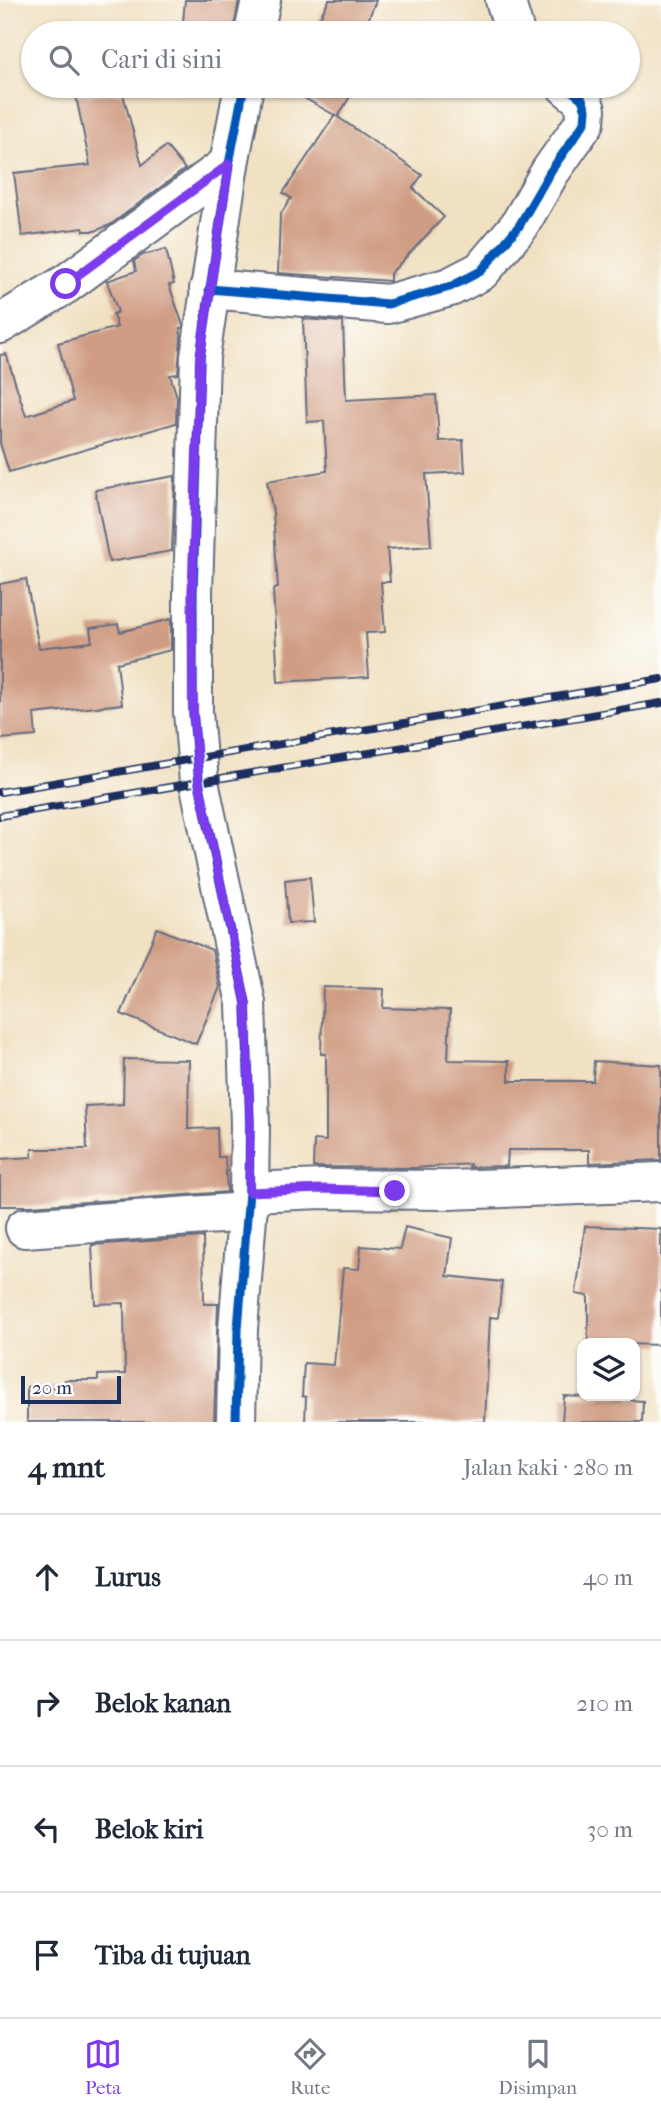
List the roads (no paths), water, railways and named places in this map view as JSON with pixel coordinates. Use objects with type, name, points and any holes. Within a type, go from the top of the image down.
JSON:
[{"type":"street","points":[[257,21],[261,0]]},
{"type":"street","points":[[505,0],[511,21]]},
{"type":"street","points":[[236,1422],[238,1329],[248,1202],[250,1124],[246,1003],[199,782],[193,712],[192,593],[200,357],[242,98]]},
{"type":"street","points":[[209,289],[388,304],[450,287],[481,271],[519,226],[550,172],[585,122],[586,110],[581,98]]},
{"type":"street","points":[[0,324],[66,284],[229,164]]},
{"type":"street","points":[[25,1228],[248,1202],[322,1189],[449,1190],[661,1182]]},
{"type":"railway","points":[[0,792],[661,679]]},
{"type":"railway","points":[[0,816],[661,703]]}]
